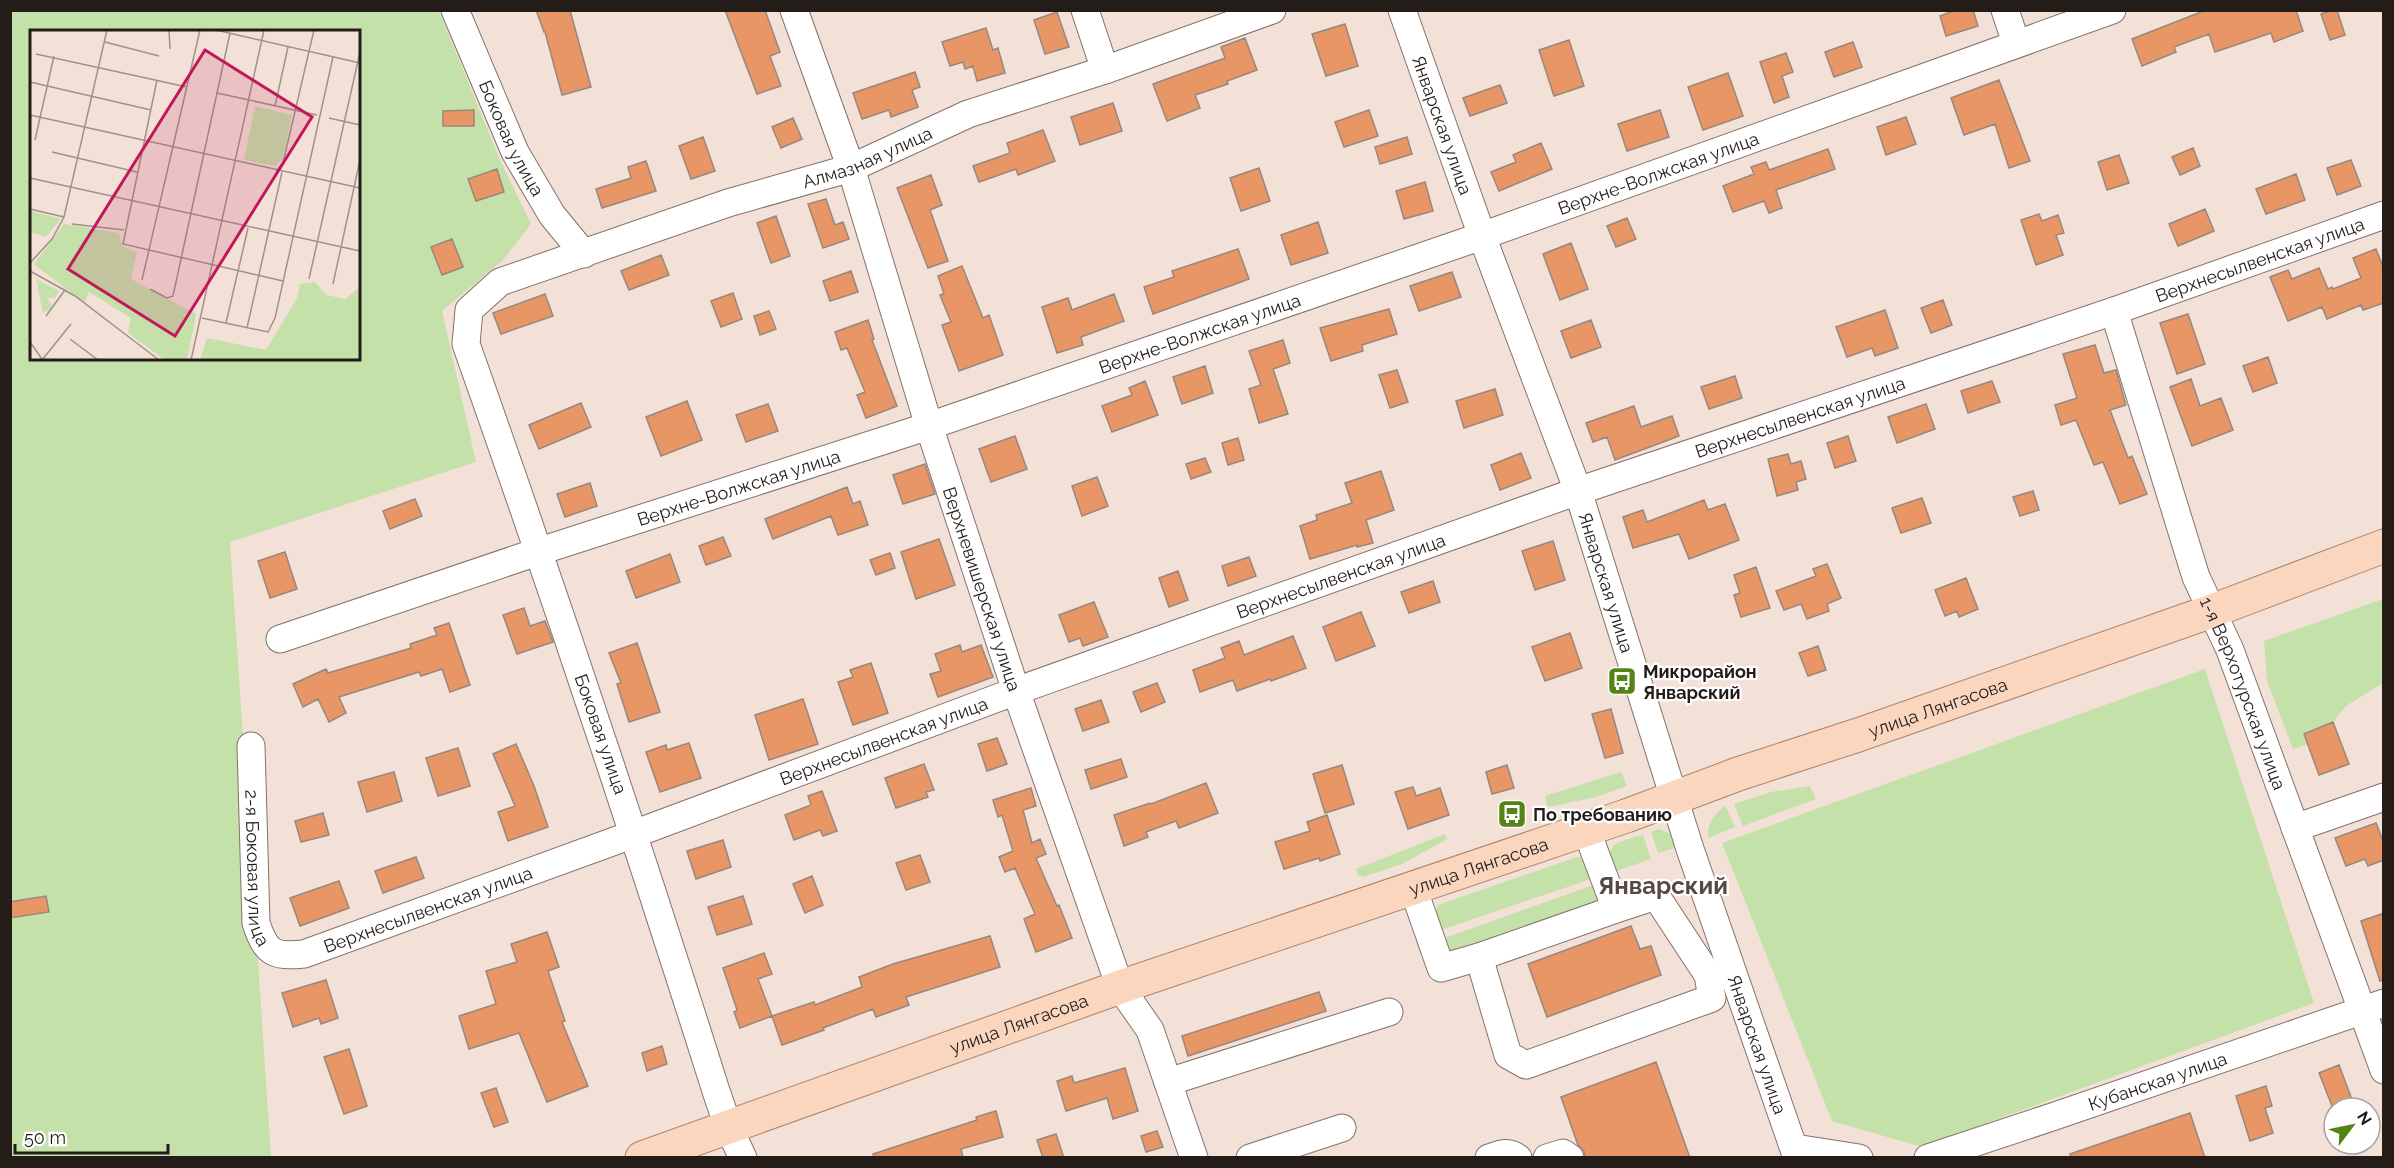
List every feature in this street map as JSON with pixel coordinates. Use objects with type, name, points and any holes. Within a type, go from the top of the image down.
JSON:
[{"type":"main road","name":"улица Лянгасова","points":[[642,1158],[1120,987],[1586,829],[2212,611],[2384,546]]},
{"type":"street","name":"Боковая улица","points":[[455,10],[516,152],[552,214],[584,254]]},
{"type":"street","name":"Верхневишерская улица","points":[[794,10],[851,168],[929,426],[1016,691],[1120,987],[1150,1030],[1194,1158]]},
{"type":"street","points":[[1085,10],[1105,70]]},
{"type":"street","name":"Алмазная улица","points":[[470,310],[500,282],[728,203],[851,168],[968,114],[1105,70],[1272,10]]},
{"type":"street","name":"Январская улица","points":[[1402,10],[1482,236],[1578,491],[1676,797],[1690,849],[1796,1153]]},
{"type":"street","points":[[2005,10],[2016,43]]},
{"type":"street","name":"Верхне-Волжская улица","points":[[280,639],[540,551],[929,426],[1482,236],[2112,10]]},
{"type":"street","name":"Верхнесылвенская улица","points":[[304,954],[1016,691],[1578,491],[2114,311],[2384,215]]},
{"type":"street","name":"Боковая улица","points":[[470,310],[466,344],[540,551],[728,1126],[743,1158]]},
{"type":"street","name":"1-я Верхотурская улица","points":[[2114,311],[2196,577],[2230,650],[2295,828],[2372,1007],[2384,1070]]},
{"type":"street","name":"2-я Боковая улица","points":[[251,746],[256,923],[261,940],[270,950],[283,956],[304,954]]},
{"type":"street","points":[[2295,828],[2384,797]]},
{"type":"street","points":[[1586,829],[1616,909]]},
{"type":"street","points":[[1413,888],[1442,968],[1656,897],[1708,975],[1712,998]]},
{"type":"street","points":[[1479,957],[1508,1055],[1526,1065],[1739,990]]},
{"type":"street","name":"Кубанская улица","points":[[1928,1158],[2372,1007]]},
{"type":"street","points":[[1168,1082],[1389,1012]]},
{"type":"street","points":[[1250,1158],[1342,1128]]},
{"type":"street","points":[[1489,1158],[1506,1152],[1518,1158]]},
{"type":"street","points":[[1547,1158],[1563,1153],[1570,1158]]},
{"type":"street","points":[[1796,1153],[1859,1158]]},
{"type":"green space","points":[[10,11],[439,11],[500,160],[531,224],[503,260],[442,311],[476,462],[230,542],[271,1157],[11,1157]]},
{"type":"green space","points":[[2383,599],[2383,683],[2346,706],[2316,742],[2293,749],[2267,681],[2264,641]]},
{"type":"green space","points":[[2205,669],[2314,1003],[1922,1147],[1832,1121],[1722,843]]},
{"type":"green space","points":[[1621,772],[1627,786],[1596,797],[1548,807],[1545,796]]},
{"type":"green space","points":[[1810,786],[1816,799],[1743,826],[1734,804],[1771,792]]},
{"type":"green space","points":[[1725,806],[1735,827],[1708,838],[1712,820]]},
{"type":"green space","points":[[1659,829],[1675,836],[1682,846],[1658,853],[1651,832]]},
{"type":"green space","points":[[1445,834],[1447,839],[1402,864],[1363,877],[1358,875],[1356,869]]},
{"type":"green space","points":[[1643,835],[1651,859],[1608,874],[1610,855],[1615,845]]},
{"type":"green space","points":[[1577,857],[1583,857],[1597,877],[1435,932],[1433,917],[1438,905]]},
{"type":"green space","points":[[1599,883],[1600,901],[1454,953],[1447,950],[1439,940]]},
{"type":"building","points":[[536,10],[570,10],[591,87],[562,95],[545,32]]},
{"type":"building","points":[[725,10],[765,10],[780,52],[770,56],[781,86],[757,94]]},
{"type":"building","points":[[1956,10],[1973,10],[1978,26],[1946,36],[1940,16]]},
{"type":"building","points":[[2206,10],[2296,10],[2303,31],[2274,42],[2271,33],[2215,52],[2209,34],[2174,47],[2176,52],[2142,66],[2132,39]]},
{"type":"building","points":[[2337,10],[2345,35],[2330,40],[2321,14]]},
{"type":"building","points":[[1057,12],[1069,47],[1045,54],[1034,20]]},
{"type":"building","points":[[1345,24],[1358,66],[1326,76],[1312,34]]},
{"type":"building","points":[[986,28],[993,50],[998,48],[1005,73],[977,81],[973,66],[965,69],[963,62],[950,66],[942,42]]},
{"type":"building","points":[[1245,38],[1257,70],[1227,81],[1228,84],[1195,95],[1200,108],[1167,121],[1153,84],[1225,58],[1221,47]]},
{"type":"building","points":[[1569,40],[1584,86],[1554,96],[1539,50]]},
{"type":"building","points":[[1853,42],[1862,67],[1834,77],[1825,52]]},
{"type":"building","points":[[1786,53],[1793,72],[1782,76],[1789,97],[1774,103],[1760,62]]},
{"type":"building","points":[[915,72],[920,87],[912,90],[918,107],[891,117],[889,110],[862,119],[853,93]]},
{"type":"building","points":[[1728,73],[1743,116],[1703,130],[1688,87]]},
{"type":"building","points":[[1999,80],[2030,161],[2009,168],[1995,124],[1964,135],[1951,98]]},
{"type":"building","points":[[1500,85],[1507,103],[1470,116],[1463,98]]},
{"type":"building","points":[[1113,103],[1122,131],[1080,145],[1071,117]]},
{"type":"building","points":[[474,110],[474,126],[443,126],[443,111]]},
{"type":"building","points":[[1369,110],[1378,136],[1344,147],[1335,122]]},
{"type":"building","points":[[1660,110],[1669,137],[1627,151],[1618,124]]},
{"type":"building","points":[[1906,117],[1916,144],[1886,155],[1877,127]]},
{"type":"building","points":[[793,118],[802,139],[781,148],[772,127]]},
{"type":"building","points":[[1043,130],[1055,161],[1018,175],[1016,169],[979,182],[973,166],[1010,153],[1007,143]]},
{"type":"building","points":[[703,137],[715,171],[691,179],[679,146]]},
{"type":"building","points":[[1407,137],[1412,154],[1380,164],[1375,147]]},
{"type":"building","points":[[1541,143],[1552,169],[1499,191],[1491,172],[1516,162],[1513,155]]},
{"type":"building","points":[[2193,148],[2200,166],[2180,175],[2172,157]]},
{"type":"building","points":[[1828,149],[1835,169],[1776,190],[1782,208],[1769,213],[1764,201],[1733,212],[1723,186],[1754,174],[1751,167],[1766,162],[1769,170]]},
{"type":"building","points":[[2119,155],[2129,183],[2107,190],[2098,162]]},
{"type":"building","points":[[2351,160],[2361,186],[2337,195],[2327,168]]},
{"type":"building","points":[[646,161],[656,191],[602,208],[596,189],[631,178],[628,167]]},
{"type":"building","points":[[1259,168],[1270,201],[1241,211],[1230,178]]},
{"type":"building","points":[[497,169],[504,192],[476,201],[468,179]]},
{"type":"building","points":[[2296,174],[2305,200],[2266,214],[2256,189]]},
{"type":"building","points":[[931,175],[942,205],[930,210],[948,261],[928,268],[897,188]]},
{"type":"building","points":[[1425,182],[1433,211],[1404,219],[1396,191]]},
{"type":"building","points":[[826,199],[835,225],[843,222],[849,239],[823,248],[808,204]]},
{"type":"building","points":[[2205,209],[2214,231],[2178,246],[2169,224]]},
{"type":"building","points":[[2039,214],[2042,221],[2058,215],[2064,233],[2056,235],[2063,255],[2036,265],[2021,220]]},
{"type":"building","points":[[776,216],[790,256],[771,263],[757,223]]},
{"type":"building","points":[[1627,218],[1636,239],[1616,247],[1607,226]]},
{"type":"building","points":[[1318,222],[1328,253],[1291,265],[1281,235]]},
{"type":"building","points":[[452,239],[463,267],[442,275],[431,247]]},
{"type":"building","points":[[1571,243],[1588,289],[1560,300],[1543,254]]},
{"type":"building","points":[[1238,249],[1249,279],[1153,314],[1144,287],[1174,277],[1172,271]]},
{"type":"building","points":[[2376,249],[2384,269],[2384,303],[2363,310],[2361,305],[2327,319],[2322,307],[2288,321],[2270,277],[2288,270],[2292,279],[2319,268],[2328,289],[2332,287],[2333,289],[2361,278],[2353,258]]},
{"type":"building","points":[[661,255],[669,275],[629,290],[621,271]]},
{"type":"building","points":[[962,266],[983,318],[989,315],[1003,355],[959,371],[942,325],[951,322],[940,295],[944,294],[938,276]]},
{"type":"building","points":[[851,271],[858,292],[830,301],[823,281]]},
{"type":"building","points":[[1452,272],[1461,297],[1419,311],[1410,286]]},
{"type":"building","points":[[733,293],[742,319],[721,327],[711,301]]},
{"type":"building","points":[[545,294],[553,316],[501,334],[493,313]]},
{"type":"building","points":[[1114,294],[1124,321],[1081,337],[1083,345],[1057,353],[1042,307],[1068,298],[1072,310]]},
{"type":"building","points":[[1943,300],[1952,325],[1931,333],[1921,308]]},
{"type":"building","points":[[1389,309],[1397,334],[1362,345],[1363,351],[1331,361],[1320,328]]},
{"type":"building","points":[[1885,310],[1898,348],[1875,356],[1872,348],[1847,357],[1836,327]]},
{"type":"building","points":[[769,311],[776,329],[760,335],[754,316]]},
{"type":"building","points":[[2188,314],[2205,364],[2177,374],[2160,323]]},
{"type":"building","points":[[868,320],[874,339],[872,340],[897,406],[866,418],[857,395],[865,392],[847,348],[841,350],[835,332]]},
{"type":"building","points":[[1591,320],[1601,347],[1571,358],[1561,331]]},
{"type":"building","points":[[1283,340],[1290,363],[1273,369],[1288,414],[1259,423],[1249,389],[1261,385],[1249,351]]},
{"type":"building","points":[[2095,345],[2104,373],[2116,370],[2126,405],[2110,410],[2128,458],[2132,456],[2147,494],[2120,504],[2103,462],[2094,465],[2076,420],[2061,425],[2055,405],[2077,398],[2063,354]]},
{"type":"building","points":[[2268,357],[2277,383],[2253,392],[2243,366]]},
{"type":"building","points":[[1205,366],[1213,393],[1182,404],[1173,377]]},
{"type":"building","points":[[1397,370],[1408,402],[1390,408],[1379,375]]},
{"type":"building","points":[[1735,376],[1742,398],[1709,409],[1701,387]]},
{"type":"building","points":[[2191,379],[2200,406],[2221,398],[2233,430],[2192,446],[2170,387]]},
{"type":"building","points":[[1145,381],[1158,415],[1112,432],[1102,406],[1132,395],[1129,388]]},
{"type":"building","points":[[1992,381],[2000,402],[1968,413],[1961,391]]},
{"type":"building","points":[[1495,389],[1503,415],[1464,428],[1456,401]]},
{"type":"building","points":[[687,401],[702,440],[661,456],[646,417]]},
{"type":"building","points":[[581,403],[591,427],[539,449],[529,425]]},
{"type":"building","points":[[768,404],[778,431],[746,442],[736,415]]},
{"type":"building","points":[[1926,404],[1935,429],[1897,443],[1888,417]]},
{"type":"building","points":[[1634,406],[1641,427],[1672,416],[1679,436],[1615,460],[1607,437],[1593,442],[1586,423]]},
{"type":"building","points":[[1015,436],[1027,469],[991,482],[979,449]]},
{"type":"building","points":[[1848,436],[1856,461],[1835,468],[1827,443]]},
{"type":"building","points":[[1238,438],[1244,460],[1228,465],[1222,443]]},
{"type":"building","points":[[1521,453],[1531,478],[1500,490],[1491,465]]},
{"type":"building","points":[[1788,454],[1791,464],[1801,461],[1806,479],[1796,482],[1798,490],[1777,496],[1768,459]]},
{"type":"building","points":[[1205,458],[1211,472],[1191,479],[1186,464]]},
{"type":"building","points":[[925,464],[935,494],[903,504],[893,475]]},
{"type":"building","points":[[1381,471],[1394,510],[1366,520],[1373,543],[1357,547],[1357,545],[1310,559],[1300,526],[1317,520],[1316,515],[1352,503],[1345,483]]},
{"type":"building","points":[[1097,477],[1108,506],[1082,516],[1072,486]]},
{"type":"building","points":[[590,483],[597,506],[565,517],[557,494]]},
{"type":"building","points":[[847,487],[853,504],[860,501],[868,525],[838,535],[831,516],[773,539],[765,519]]},
{"type":"building","points":[[2033,491],[2039,510],[2020,516],[2013,497]]},
{"type":"building","points":[[1922,498],[1931,523],[1901,533],[1892,508]]},
{"type":"building","points":[[415,499],[422,516],[390,529],[383,511]]},
{"type":"building","points":[[1704,500],[1708,510],[1725,504],[1739,540],[1689,559],[1679,534],[1633,548],[1623,517],[1643,510],[1647,522]]},
{"type":"building","points":[[723,537],[731,556],[706,565],[699,546]]},
{"type":"building","points":[[939,539],[955,585],[916,599],[901,552]]},
{"type":"building","points":[[1553,541],[1565,580],[1535,590],[1522,551]]},
{"type":"building","points":[[285,552],[297,589],[270,598],[258,561]]},
{"type":"building","points":[[890,553],[895,568],[876,575],[870,560]]},
{"type":"building","points":[[670,554],[680,582],[636,598],[626,571]]},
{"type":"building","points":[[1249,557],[1256,576],[1228,586],[1222,566]]},
{"type":"building","points":[[1827,564],[1841,598],[1827,604],[1829,611],[1807,619],[1801,604],[1784,610],[1776,591],[1816,576],[1813,569]]},
{"type":"building","points":[[1756,567],[1770,608],[1741,617],[1734,595],[1740,593],[1734,575]]},
{"type":"building","points":[[1178,571],[1188,600],[1169,607],[1159,578]]},
{"type":"building","points":[[1966,578],[1978,609],[1959,617],[1957,611],[1945,616],[1935,590]]},
{"type":"building","points":[[1433,581],[1440,602],[1409,613],[1401,592]]},
{"type":"building","points":[[1094,602],[1108,637],[1083,646],[1080,638],[1069,642],[1059,615]]},
{"type":"building","points":[[524,608],[530,626],[545,621],[553,642],[517,654],[503,615]]},
{"type":"building","points":[[1361,612],[1375,646],[1336,661],[1323,627]]},
{"type":"building","points":[[449,623],[470,685],[450,692],[442,669],[421,676],[419,672],[339,697],[346,713],[329,722],[318,699],[303,707],[293,684],[326,669],[328,673],[411,648],[410,644],[437,635],[434,628]]},
{"type":"building","points":[[1570,633],[1582,668],[1545,681],[1532,647]]},
{"type":"building","points":[[1293,636],[1306,668],[1237,691],[1233,680],[1200,692],[1193,670],[1225,658],[1221,648],[1239,641],[1244,655]]},
{"type":"building","points":[[637,643],[660,712],[629,722],[617,684],[621,683],[609,653]]},
{"type":"building","points":[[960,645],[962,652],[981,645],[993,677],[938,697],[930,674],[941,671],[935,654]]},
{"type":"building","points":[[1818,646],[1826,670],[1808,676],[1799,653]]},
{"type":"building","points":[[871,663],[888,713],[853,725],[838,682],[853,677],[850,670]]},
{"type":"building","points":[[1157,683],[1165,702],[1141,712],[1133,692]]},
{"type":"building","points":[[803,699],[818,744],[769,760],[755,715]]},
{"type":"building","points":[[1101,700],[1109,722],[1083,731],[1075,709]]},
{"type":"building","points":[[1611,709],[1623,753],[1605,758],[1592,714]]},
{"type":"building","points":[[2333,722],[2349,764],[2319,775],[2304,734]]},
{"type":"building","points":[[997,738],[1007,764],[987,771],[978,744]]},
{"type":"building","points":[[689,743],[701,778],[660,792],[646,752],[666,745],[667,750]]},
{"type":"building","points":[[516,744],[548,827],[508,841],[498,812],[515,806],[493,754]]},
{"type":"building","points":[[458,748],[470,786],[438,796],[426,758]]},
{"type":"building","points":[[1121,759],[1127,777],[1091,789],[1085,770]]},
{"type":"building","points":[[924,764],[934,790],[926,792],[928,797],[896,808],[885,778]]},
{"type":"building","points":[[1342,765],[1354,804],[1325,813],[1313,774]]},
{"type":"building","points":[[1507,765],[1514,788],[1492,794],[1486,772]]},
{"type":"building","points":[[394,772],[402,801],[367,812],[358,782]]},
{"type":"building","points":[[1206,783],[1218,813],[1179,828],[1176,821],[1146,832],[1148,837],[1124,846],[1114,815]]},
{"type":"building","points":[[1413,787],[1416,796],[1440,788],[1449,815],[1408,829],[1395,792]]},
{"type":"building","points":[[1031,788],[1036,806],[1023,810],[1032,843],[1040,839],[1046,854],[1036,858],[1072,938],[1036,952],[1024,919],[1035,914],[1015,868],[1005,872],[999,857],[1013,851],[1002,815],[998,817],[993,800]]},
{"type":"building","points":[[822,791],[837,831],[823,836],[820,830],[794,840],[785,815],[811,805],[808,796]]},
{"type":"building","points":[[323,813],[329,835],[301,842],[295,821]]},
{"type":"building","points":[[1327,815],[1340,854],[1284,869],[1275,842],[1310,831],[1307,822]]},
{"type":"building","points":[[2376,823],[2384,843],[2384,860],[2368,866],[2365,859],[2346,866],[2335,838]]},
{"type":"building","points":[[723,840],[731,867],[696,879],[687,851]]},
{"type":"building","points":[[920,855],[930,882],[906,890],[896,863]]},
{"type":"building","points":[[416,857],[424,878],[383,893],[375,871]]},
{"type":"building","points":[[812,876],[823,905],[805,913],[793,884]]},
{"type":"building","points":[[339,881],[349,908],[300,926],[290,898]]},
{"type":"building","points":[[46,896],[49,912],[10,918],[10,902]]},
{"type":"building","points":[[743,896],[752,924],[717,935],[708,907]]},
{"type":"building","points":[[2384,913],[2384,980],[2380,981],[2361,921]]},
{"type":"building","points":[[1631,926],[1640,949],[1651,946],[1661,975],[1547,1017],[1528,964]]},
{"type":"building","points":[[547,932],[559,967],[548,971],[565,1021],[562,1022],[588,1086],[547,1102],[519,1033],[469,1049],[459,1016],[496,1004],[486,971],[517,962],[511,944]]},
{"type":"building","points":[[990,936],[1000,967],[906,997],[909,1005],[876,1017],[873,1009],[782,1045],[772,1016],[814,1002],[815,1005],[862,987],[859,977],[893,964]]},
{"type":"building","points":[[764,953],[772,974],[758,979],[772,1016],[740,1028],[734,1012],[737,1010],[723,968]]},
{"type":"building","points":[[326,980],[338,1018],[321,1024],[319,1018],[293,1027],[282,993]]},
{"type":"building","points":[[1319,992],[1326,1011],[1188,1056],[1182,1036]]},
{"type":"building","points":[[662,1046],[667,1064],[647,1071],[642,1053]]},
{"type":"building","points":[[349,1049],[367,1106],[344,1114],[324,1057]]},
{"type":"building","points":[[1656,1062],[1690,1158],[1585,1158],[1561,1097]]},
{"type":"building","points":[[2339,1065],[2351,1096],[2328,1096],[2319,1073]]},
{"type":"building","points":[[1125,1068],[1138,1111],[1113,1119],[1107,1098],[1066,1111],[1057,1081],[1072,1076],[1074,1083]]},
{"type":"building","points":[[2266,1086],[2272,1106],[2265,1108],[2273,1133],[2250,1141],[2236,1096]]},
{"type":"building","points":[[496,1088],[508,1122],[494,1127],[481,1093]]},
{"type":"building","points":[[996,1111],[1003,1137],[961,1149],[963,1158],[874,1158],[873,1154],[977,1120],[976,1117]]},
{"type":"building","points":[[2190,1113],[2205,1158],[2071,1158],[2070,1154]]},
{"type":"building","points":[[1157,1131],[1163,1147],[1146,1152],[1141,1136]]},
{"type":"building","points":[[1056,1134],[1064,1158],[1043,1158],[1037,1140]]},
{"type":"place","name":"Микрорайон Январский","points":[[1622,681]]},
{"type":"place","name":"По требованию","points":[[1512,814]]},
{"type":"district","name":"Январский","points":[[1663,885]]}]
